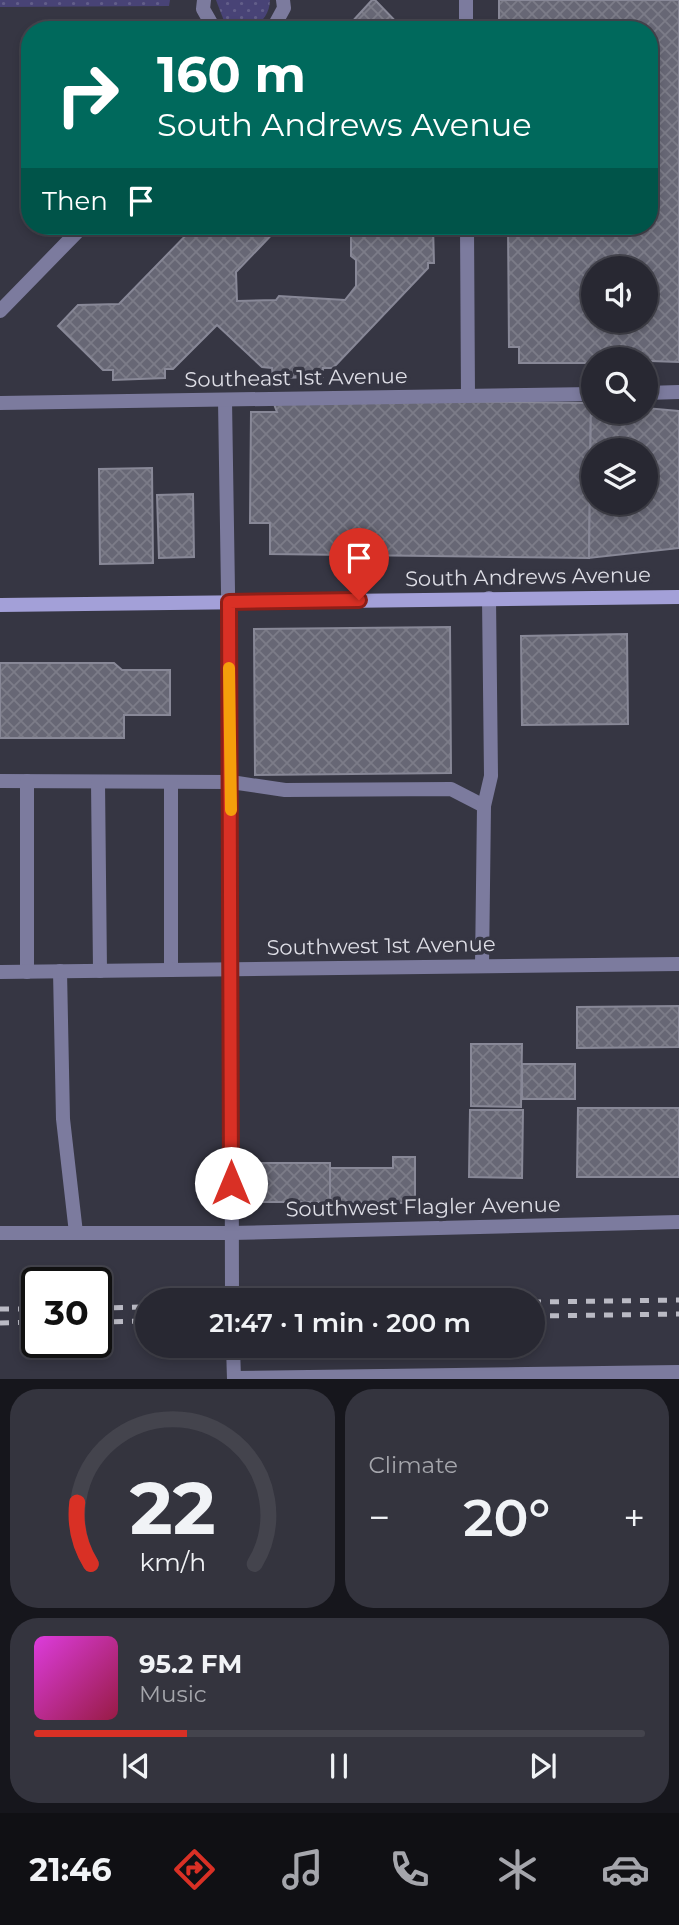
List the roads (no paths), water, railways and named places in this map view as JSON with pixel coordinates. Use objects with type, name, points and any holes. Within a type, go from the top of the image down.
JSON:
[{"type":"main road","name":"South Andrews Avenue","points":[[0,605],[679,597]]},
{"type":"street","points":[[204,0],[203,9],[210,21]]},
{"type":"street","points":[[277,21],[284,8],[283,0]]},
{"type":"street","points":[[466,0],[466,21]]},
{"type":"street","points":[[0,311],[74,235]]},
{"type":"street","points":[[467,235],[468,396]]},
{"type":"street","points":[[658,393],[679,392]]},
{"type":"street","name":"Southeast 1st Avenue","points":[[0,404],[581,394]]},
{"type":"street","points":[[225,400],[231,782],[232,1288]]},
{"type":"street","points":[[482,966],[484,806],[491,776],[489,598]]},
{"type":"street","points":[[0,781],[231,782],[285,790],[451,789],[484,806]]},
{"type":"street","points":[[27,782],[27,972]]},
{"type":"street","points":[[98,782],[100,971]]},
{"type":"street","points":[[171,782],[171,970]]},
{"type":"street","name":"Southwest 1st Avenue","points":[[0,972],[679,964]]},
{"type":"street","points":[[60,971],[64,1119],[76,1233]]},
{"type":"street","name":"Southwest Flagler Avenue","points":[[0,1233],[231,1233],[679,1222]]},
{"type":"street","points":[[233,1358],[234,1378],[679,1372]]},
{"type":"railway","points":[[545,1302],[679,1300]]},
{"type":"railway","points":[[112,1308],[135,1307]]},
{"type":"railway","points":[[0,1309],[21,1309]]},
{"type":"railway","points":[[545,1316],[679,1314]]},
{"type":"railway","points":[[112,1322],[135,1321]]},
{"type":"railway","points":[[0,1323],[21,1322]]}]
